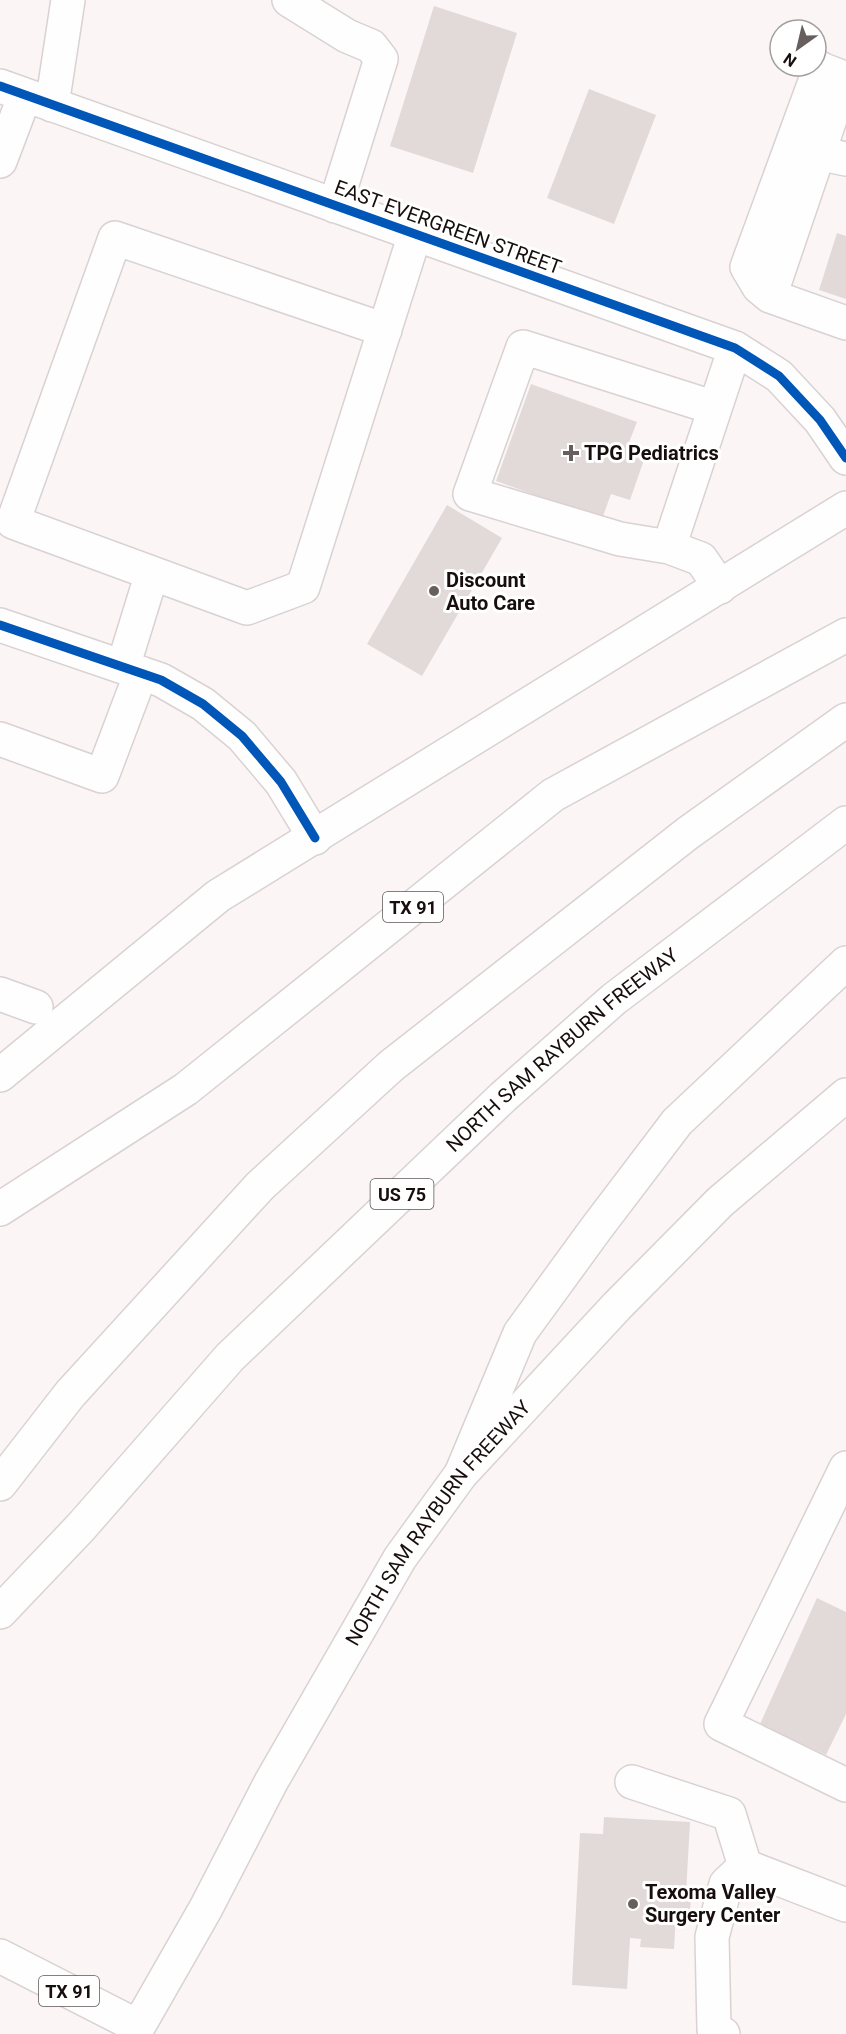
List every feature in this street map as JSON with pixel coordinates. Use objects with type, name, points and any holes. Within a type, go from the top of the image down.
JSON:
[{"type":"main road","points":[[0,161],[68,0]]},
{"type":"main road","points":[[289,0],[347,36],[371,46],[381,59],[335,206]]},
{"type":"main road","points":[[770,296],[832,156],[831,73]]},
{"type":"main road","points":[[831,73],[747,267],[759,287],[770,296],[846,323]]},
{"type":"main road","name":"EAST EVERGREEN STREET","points":[[26,96],[735,348],[779,376],[820,420],[846,458]]},
{"type":"main road","points":[[385,330],[115,238],[14,522],[247,608],[303,587],[385,330],[415,234]]},
{"type":"main road","points":[[715,408],[523,347],[470,495],[620,539],[669,547],[701,559],[720,587]]},
{"type":"main road","points":[[669,547],[735,348]]},
{"type":"main road","points":[[0,1075],[218,896],[846,508]]},
{"type":"main road","points":[[0,739],[102,776],[132,670],[152,573]]},
{"type":"main road","points":[[0,625],[161,680],[203,704],[242,736],[281,782],[315,838]]},
{"type":"main road","name":"TX 91","points":[[0,1209],[186,1089],[553,795],[846,634]]},
{"type":"main road","points":[[0,1484],[70,1394],[260,1186],[391,1066],[688,833],[846,720]]},
{"type":"main road","name":"NORTH SAM RAYBURN FREEWAY","points":[[0,1612],[81,1527],[230,1357],[503,1098],[614,999],[846,823]]},
{"type":"main road","points":[[461,1474],[520,1333],[595,1230],[677,1122],[846,963]]},
{"type":"main road","points":[[0,994],[36,1007]]},
{"type":"main road","name":"NORTH SAM RAYBURN FREEWAY","points":[[136,2030],[206,1908],[271,1782],[400,1558],[461,1474],[617,1306],[720,1202],[846,1095]]},
{"type":"main road","points":[[846,1468],[721,1724],[846,1785]]},
{"type":"main road","points":[[632,1782],[729,1814],[745,1866]]},
{"type":"main road","points":[[745,1866],[846,1905]]},
{"type":"main road","points":[[723,2034],[714,2029],[712,1937],[726,1884],[745,1866]]},
{"type":"main road","name":"TX 91","points":[[0,1956],[136,2030]]},
{"type":"building","points":[[434,6],[517,33],[473,173],[390,146]]},
{"type":"building","points":[[589,89],[656,115],[614,224],[547,198]]},
{"type":"building","points":[[837,233],[846,236],[846,299],[819,290]]},
{"type":"building","name":"TPG Pediatrics","points":[[531,384],[637,422],[626,450],[645,457],[630,500],[611,494],[602,519],[496,481]]},
{"type":"building","name":"Discount Auto Care","points":[[447,505],[502,538],[422,676],[367,644]]},
{"type":"building","points":[[817,1598],[846,1612],[846,1714],[826,1755],[760,1724]]},
{"type":"building","name":"Texoma Valley Surgery Center","points":[[604,1817],[690,1822],[686,1894],[691,1894],[690,1914],[676,1913],[674,1949],[640,1947],[641,1939],[630,1938],[627,1989],[572,1985],[580,1833],[603,1834]]},
{"type":"cycle path","points":[[0,86],[735,348],[779,376],[820,420],[846,458]]},
{"type":"cycle path","points":[[0,625],[161,680],[203,704],[242,736],[281,782],[315,838]]},
{"type":"place","name":"TPG Pediatrics","points":[[571,453]]},
{"type":"place","name":"Discount Auto Care","points":[[434,591]]},
{"type":"place","name":"Texoma Valley Surgery Center","points":[[633,1904]]}]
